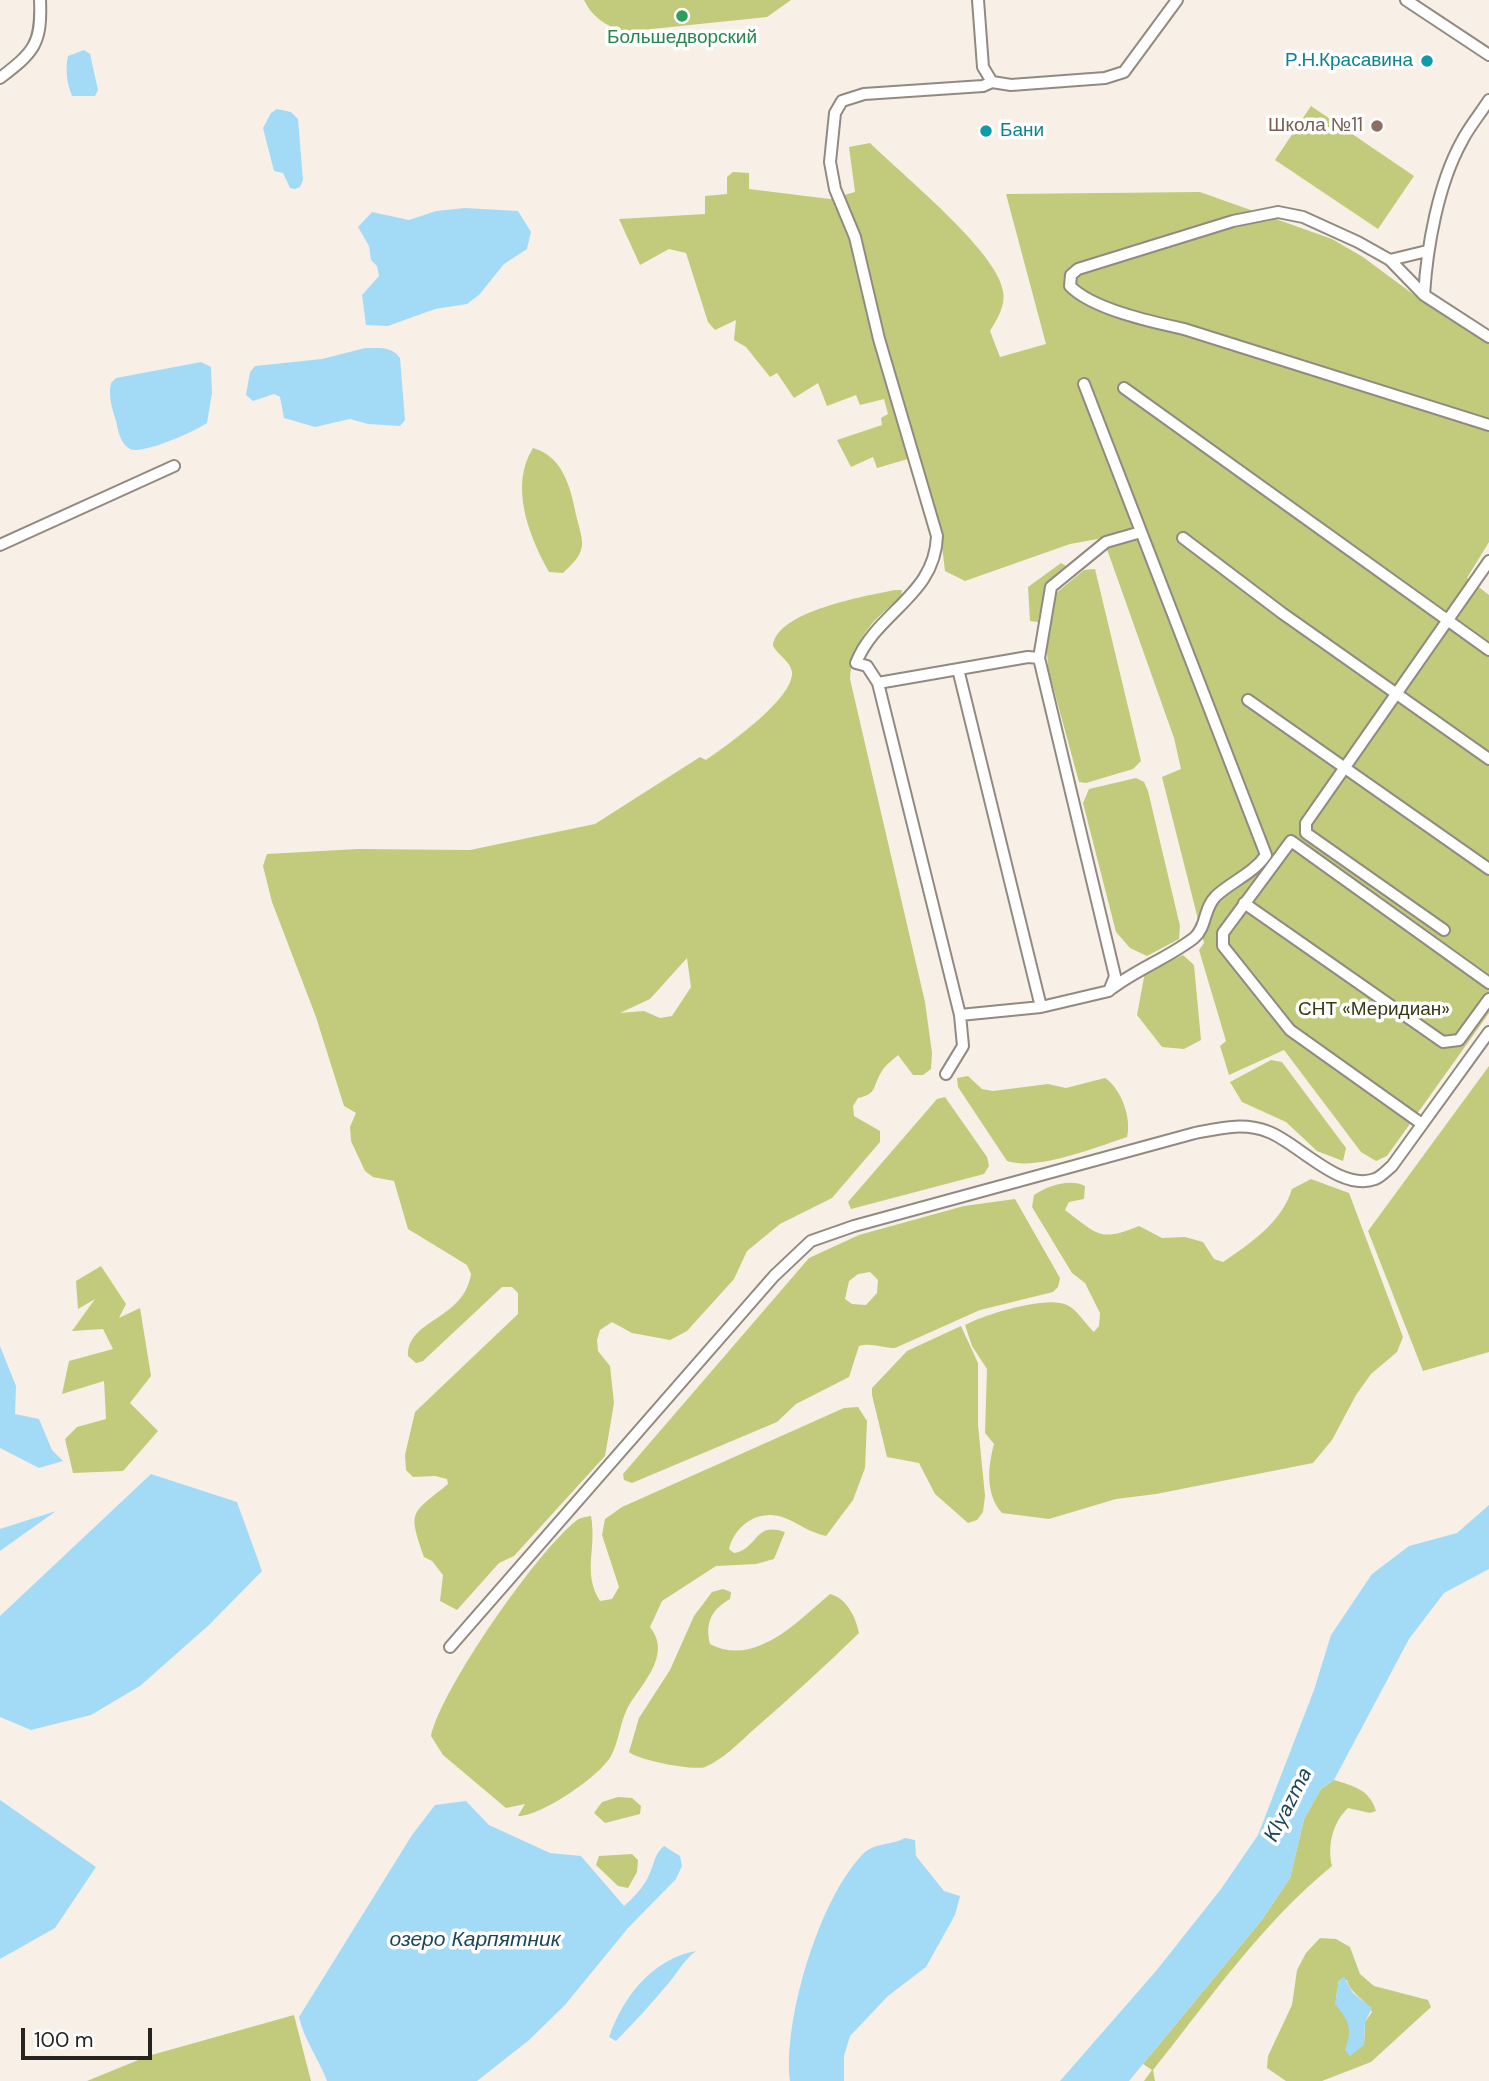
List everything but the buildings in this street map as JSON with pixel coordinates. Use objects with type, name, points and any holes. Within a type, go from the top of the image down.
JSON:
[{"type":"street","points":[[0,78],[29,56],[36,45],[40,29],[40,0]]},
{"type":"street","points":[[978,0],[983,67],[992,82]]},
{"type":"street","points":[[946,1074],[963,1046],[960,1015],[878,682],[867,666],[856,663],[878,627],[925,581],[936,556],[937,536],[879,339],[855,237],[835,189],[830,163],[835,113],[842,102],[852,96],[983,86],[992,82],[1012,85],[1105,78],[1124,72],[1177,0]]},
{"type":"street","points":[[1406,0],[1489,55]]},
{"type":"street","points":[[1424,295],[1427,251],[1435,216],[1461,142],[1489,100]]},
{"type":"street","points":[[1489,337],[1424,295],[1390,260],[1303,217],[1278,212],[1245,218],[1078,269],[1071,275],[1070,286],[1079,295],[1147,320],[1489,425]]},
{"type":"street","points":[[1390,260],[1427,251]]},
{"type":"street","points":[[960,1015],[1041,1007],[1109,991],[1131,973],[1193,938],[1202,929],[1207,907],[1217,895],[1258,866],[1266,855],[1084,384]]},
{"type":"street","points":[[1124,388],[1489,650]]},
{"type":"street","points":[[0,545],[174,466]]},
{"type":"street","points":[[1109,991],[1115,976],[1038,645],[1051,587],[1106,542],[1141,532]]},
{"type":"street","points":[[1183,538],[1282,613],[1489,759]]},
{"type":"street","points":[[1444,930],[1306,833],[1306,823],[1489,561]]},
{"type":"street","points":[[878,682],[1039,658]]},
{"type":"street","points":[[958,669],[1041,1007]]},
{"type":"street","points":[[1248,700],[1489,869]]},
{"type":"street","points":[[1422,1124],[1298,1037],[1281,1021],[1223,946],[1223,933],[1286,843],[1294,841],[1489,982]]},
{"type":"street","points":[[1244,903],[1443,1042],[1460,1040],[1489,999]]},
{"type":"street","points":[[450,1647],[774,1276],[811,1241],[881,1219],[1195,1133],[1239,1125],[1271,1133],[1313,1161],[1350,1179],[1375,1180],[1392,1166],[1489,1032]]},
{"type":"green space","name":"Большедворский","points":[[584,0],[791,0],[767,17],[623,32],[600,20]]},
{"type":"green space","points":[[1311,106],[1414,176],[1378,229],[1275,160]]},
{"type":"green space","name":"СНТ «Меридиан»","points":[[870,143],[946,214],[984,255],[997,274],[1003,291],[1003,302],[990,331],[1000,357],[1046,344],[1006,194],[1200,192],[1332,239],[1363,257],[1425,303],[1489,344],[1489,542],[1467,578],[1489,595],[1489,1013],[1387,1156],[1376,1161],[1361,1152],[1284,1050],[1229,1075],[1220,1046],[1226,1041],[1199,950],[1204,943],[1162,777],[1181,769],[1174,738],[1103,538],[1070,544],[965,581],[945,571],[942,546],[918,456],[877,468],[873,457],[851,467],[837,440],[882,425],[881,418],[888,414],[884,399],[860,405],[856,395],[827,406],[818,383],[794,398],[777,373],[770,377],[746,347],[734,340],[736,320],[715,330],[708,322],[686,253],[669,249],[640,265],[619,219],[705,214],[705,196],[727,194],[727,177],[733,172],[749,173],[749,189],[830,199],[855,192],[849,147]]},
{"type":"green space","points":[[533,448],[553,459],[565,476],[581,533],[582,546],[579,554],[563,573],[549,572],[524,511],[523,478]]},
{"type":"green space","points":[[1061,563],[1066,566],[1045,585],[1038,622],[1030,621],[1028,587]]},
{"type":"green space","points":[[1095,569],[1141,761],[1133,769],[1086,783],[1079,782],[1048,668],[1046,637],[1055,594],[1084,570]]},
{"type":"green space","points":[[902,590],[901,598],[865,633],[855,654],[850,679],[925,1002],[932,1053],[931,1069],[923,1075],[913,1075],[898,1055],[885,1067],[872,1092],[858,1098],[853,1106],[854,1116],[880,1131],[880,1142],[832,1198],[780,1224],[747,1251],[734,1279],[687,1331],[670,1340],[632,1333],[612,1322],[600,1330],[598,1351],[610,1366],[614,1403],[605,1456],[514,1556],[499,1563],[457,1610],[440,1601],[443,1575],[432,1561],[424,1557],[415,1521],[419,1508],[448,1484],[447,1479],[435,1476],[413,1477],[406,1470],[405,1455],[415,1412],[518,1314],[518,1293],[512,1287],[502,1287],[423,1361],[416,1363],[408,1356],[410,1344],[416,1334],[458,1301],[471,1274],[467,1265],[408,1229],[394,1181],[373,1177],[365,1171],[351,1141],[350,1127],[356,1113],[344,1106],[316,1017],[272,902],[263,866],[267,854],[358,849],[470,850],[595,824],[700,757],[706,760],[771,708],[790,683],[791,668],[773,646],[778,634],[789,623],[824,607]],"holes":[[[687,958],[691,987],[672,1016],[660,1018],[644,1011],[620,1013],[650,999]]]},
{"type":"green space","points":[[1136,778],[1144,782],[1148,791],[1180,926],[1179,939],[1147,956],[1130,948],[1116,932],[1083,803],[1089,789]]},
{"type":"green space","points":[[1183,955],[1194,965],[1201,1040],[1184,1049],[1162,1047],[1137,1015],[1145,972]]},
{"type":"green space","points":[[1271,1060],[1282,1062],[1346,1148],[1343,1161],[1317,1151],[1286,1122],[1242,1102],[1230,1082]]},
{"type":"green space","points":[[1489,1066],[1489,1352],[1423,1371],[1368,1231]]},
{"type":"green space","points":[[968,1076],[982,1089],[993,1091],[1048,1084],[1066,1088],[1105,1078],[1116,1089],[1124,1104],[1128,1122],[1127,1137],[1050,1160],[1034,1163],[1007,1161],[958,1087],[957,1078]]},
{"type":"green space","points":[[945,1097],[987,1157],[989,1166],[984,1174],[851,1209],[848,1202],[937,1099]]},
{"type":"green space","points":[[1311,1179],[1349,1193],[1403,1337],[1397,1352],[1371,1374],[1356,1395],[1332,1440],[1313,1463],[1156,1494],[1116,1499],[1049,1519],[1002,1513],[993,1497],[989,1480],[994,1444],[985,1433],[987,1369],[972,1346],[965,1325],[986,1316],[1045,1302],[1071,1307],[1094,1332],[1099,1326],[1100,1313],[1085,1283],[1072,1273],[1032,1207],[1034,1195],[1059,1184],[1085,1186],[1084,1199],[1069,1202],[1065,1210],[1093,1230],[1107,1235],[1139,1226],[1162,1238],[1185,1237],[1203,1242],[1214,1259],[1223,1262],[1273,1222],[1292,1189]]},
{"type":"green space","points":[[1015,1199],[1060,1278],[1058,1287],[1053,1292],[980,1310],[895,1348],[859,1346],[849,1377],[796,1404],[777,1422],[632,1483],[624,1480],[623,1474],[809,1258],[859,1235],[964,1206]],"holes":[[[870,1272],[878,1280],[877,1293],[866,1305],[852,1304],[845,1299],[849,1281],[858,1274]]]},
{"type":"green space","points":[[101,1266],[126,1304],[119,1318],[140,1308],[151,1376],[130,1403],[158,1431],[123,1471],[73,1473],[65,1439],[77,1427],[106,1419],[104,1381],[62,1394],[69,1361],[113,1349],[103,1329],[72,1331],[95,1299],[78,1309],[76,1281]]},
{"type":"green space","points":[[961,1326],[978,1363],[978,1425],[985,1496],[983,1512],[977,1520],[968,1523],[935,1494],[919,1463],[887,1457],[872,1395],[872,1388],[907,1351]]},
{"type":"green space","points":[[858,1407],[867,1421],[865,1468],[853,1500],[826,1536],[775,1515],[757,1517],[743,1526],[732,1540],[729,1549],[734,1553],[742,1550],[767,1530],[785,1532],[774,1559],[756,1564],[716,1566],[662,1601],[650,1627],[658,1649],[652,1670],[627,1709],[611,1756],[595,1774],[554,1803],[528,1815],[518,1816],[525,1804],[506,1808],[443,1755],[431,1736],[439,1714],[471,1655],[516,1589],[559,1537],[576,1521],[591,1516],[592,1580],[600,1601],[612,1599],[619,1587],[602,1535],[605,1519],[622,1507],[844,1408]]},
{"type":"green space","points":[[723,1589],[731,1592],[730,1599],[714,1613],[708,1630],[710,1644],[727,1650],[759,1646],[775,1638],[830,1594],[850,1609],[859,1633],[736,1746],[711,1764],[699,1768],[678,1766],[634,1755],[629,1752],[639,1718],[670,1670],[694,1616],[712,1592]]},
{"type":"green space","points":[[1334,1780],[1365,1794],[1376,1811],[1370,1813],[1348,1808],[1338,1820],[1332,1834],[1332,1866],[1282,1912],[1237,1963],[1153,2070],[1155,2081],[1144,2081],[1152,2070],[1143,2064],[1261,1921],[1290,1878],[1304,1819],[1321,1789]]},
{"type":"green space","points":[[618,1797],[632,1798],[641,1806],[640,1814],[605,1823],[594,1813],[602,1802]]},
{"type":"green space","points":[[632,1854],[638,1860],[637,1872],[628,1888],[618,1886],[596,1865],[599,1856]]},
{"type":"green space","points":[[1320,1938],[1336,1939],[1350,1947],[1360,1974],[1374,1986],[1428,2000],[1431,2007],[1371,2062],[1322,2081],[1286,2081],[1267,2068],[1268,2056],[1292,2005],[1297,1970],[1306,1953]],"holes":[[[1339,1980],[1347,1980],[1352,1990],[1372,2012],[1365,2022],[1364,2045],[1350,2037],[1348,2019],[1336,1998]]]},
{"type":"green space","points":[[294,2015],[311,2081],[87,2081],[148,2056]]},
{"type":"water","points":[[84,50],[90,54],[98,90],[95,96],[72,96],[67,76],[68,56]]},
{"type":"water","points":[[277,109],[291,112],[298,119],[303,180],[300,187],[295,189],[290,188],[283,173],[274,171],[263,128],[271,113]]},
{"type":"water","points":[[465,208],[518,211],[531,232],[527,249],[504,264],[479,295],[467,304],[435,309],[388,326],[366,325],[362,295],[379,276],[377,266],[371,260],[369,246],[358,227],[372,212],[409,220],[436,211]]},
{"type":"water","points":[[365,348],[389,350],[400,358],[405,420],[400,426],[368,424],[350,419],[315,427],[284,418],[280,397],[274,394],[253,401],[246,395],[250,372],[255,366],[322,359]]},
{"type":"water","points":[[201,362],[211,367],[212,393],[207,423],[157,446],[137,450],[127,447],[120,436],[112,407],[111,383],[116,378]]},
{"type":"water","points":[[0,1346],[16,1386],[15,1414],[39,1419],[52,1450],[63,1461],[39,1468],[0,1448]]},
{"type":"water","points":[[151,1474],[237,1502],[262,1571],[209,1625],[140,1686],[91,1715],[31,1730],[0,1717],[0,1616]]},
{"type":"water","name":"Klyazma","points":[[1489,1505],[1489,1569],[1444,1593],[1409,1639],[1334,1780],[1321,1789],[1304,1819],[1290,1878],[1261,1921],[1129,2081],[1060,2081],[1156,1971],[1221,1889],[1258,1835],[1314,1690],[1331,1635],[1372,1574],[1409,1546],[1457,1533]]},
{"type":"water","points":[[56,1511],[0,1551],[0,1529]]},
{"type":"water","points":[[0,1800],[96,1867],[55,1928],[0,1959]]},
{"type":"water","name":"озеро Карпятник","points":[[466,1801],[489,1825],[550,1853],[581,1856],[624,1906],[644,1884],[656,1856],[664,1846],[680,1856],[682,1866],[676,1879],[628,1928],[565,2005],[528,2041],[477,2081],[327,2081],[304,2034],[299,2017],[412,1835],[435,1805]]},
{"type":"water","points":[[905,1838],[915,1840],[916,1856],[944,1891],[960,1896],[955,1915],[926,1967],[888,1996],[850,2036],[844,2056],[844,2081],[790,2081],[792,2026],[798,1995],[818,1930],[846,1875],[862,1855],[877,1846]]},
{"type":"water","points":[[696,1951],[616,2041],[609,2037],[622,2008],[641,1982],[666,1962]]},
{"type":"water","points":[[1344,1977],[1353,1993],[1372,2008],[1365,2022],[1364,2045],[1350,2056],[1345,2050],[1349,2036],[1348,2025],[1335,2004],[1339,1980]]},
{"type":"place","name":"Большедворский","points":[[682,16]]},
{"type":"place","name":"Р.Н.Красавина","points":[[1427,61]]},
{"type":"place","name":"Школа №11","points":[[1377,126]]},
{"type":"place","name":"Бани","points":[[986,131]]}]
